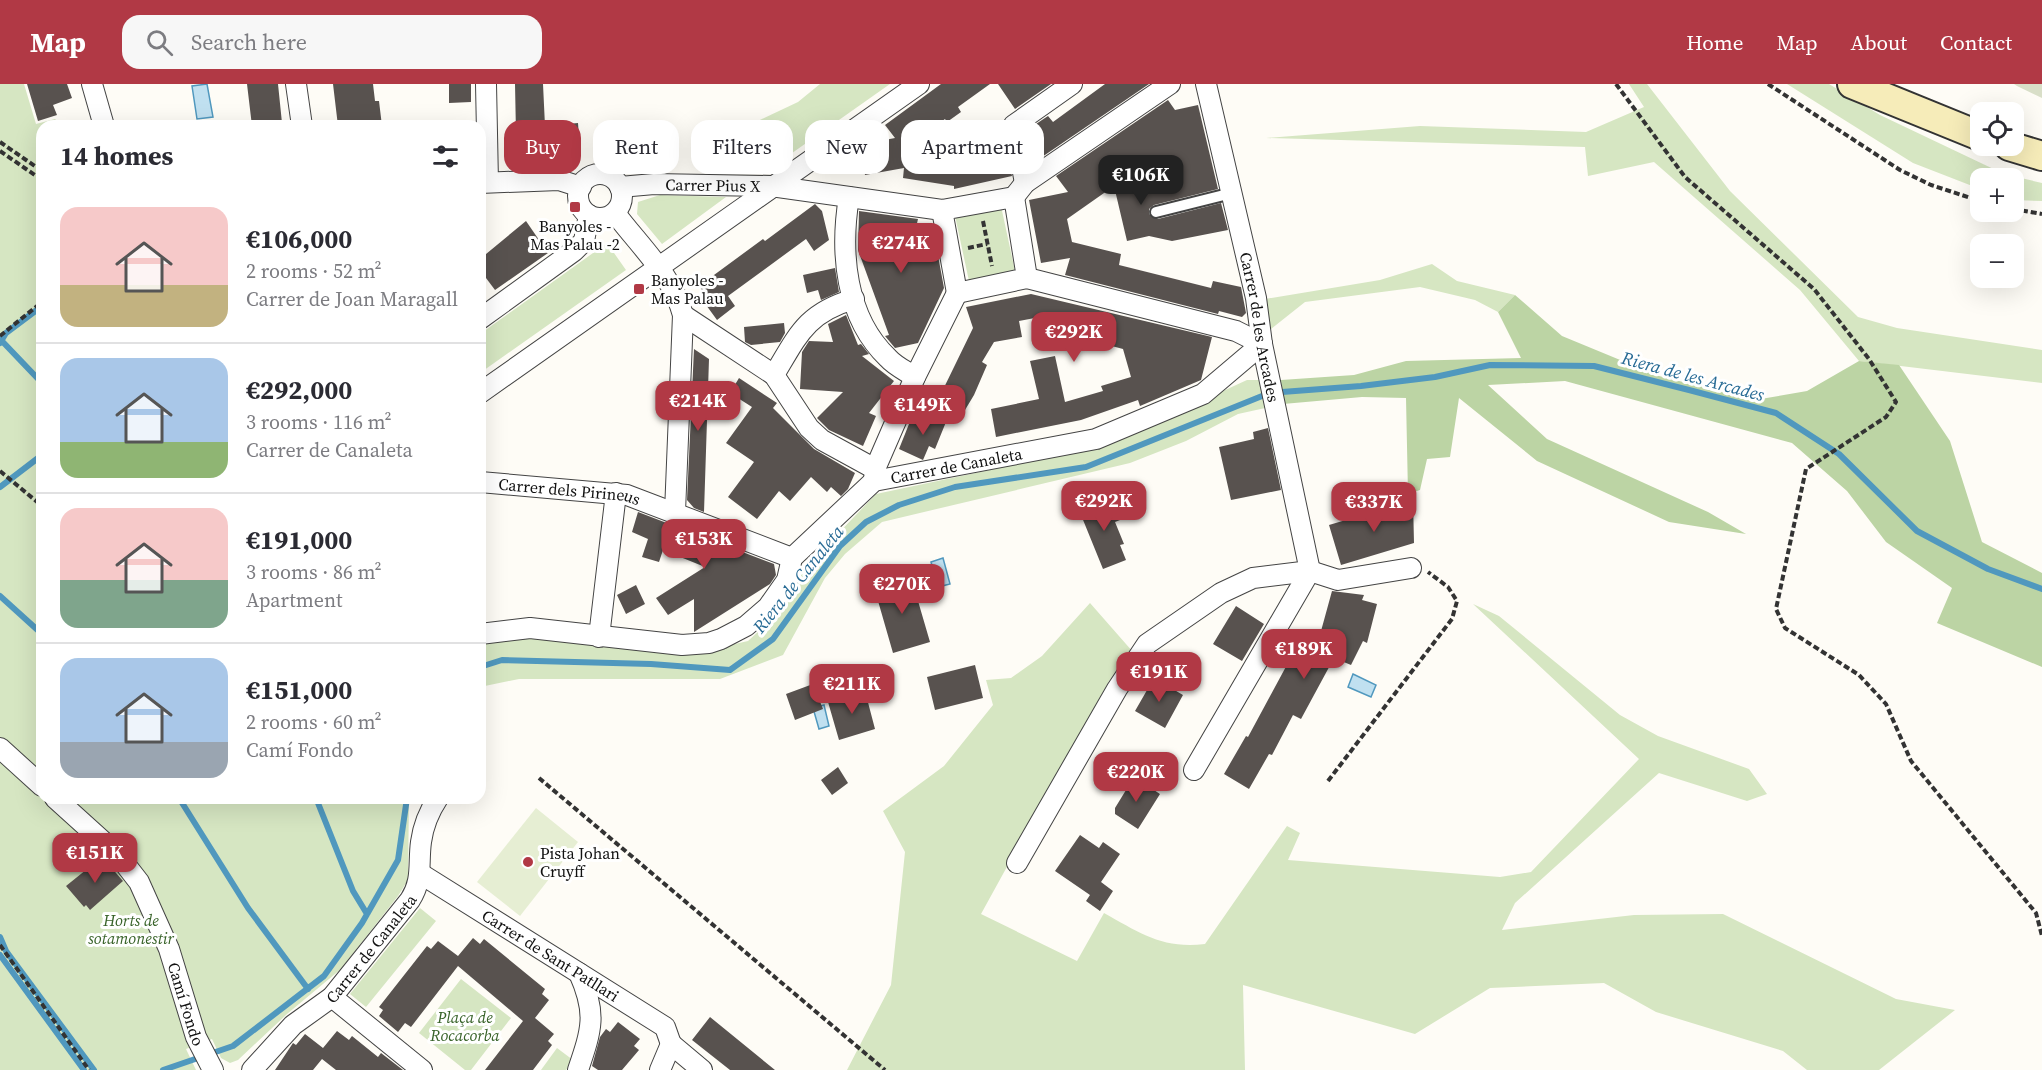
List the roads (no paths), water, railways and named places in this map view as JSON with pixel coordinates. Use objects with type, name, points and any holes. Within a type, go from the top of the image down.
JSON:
[{"type":"main road","points":[[1852,84],[1970,132]]},
{"type":"main road","points":[[2024,151],[2042,156]]},
{"type":"street","points":[[92,84],[102,120]]},
{"type":"street","points":[[296,84],[301,120]]},
{"type":"street","points":[[485,120],[486,84]]},
{"type":"street","points":[[486,389],[919,84]]},
{"type":"street","points":[[1027,278],[1014,125],[1072,84]]},
{"type":"street","points":[[1020,190],[1170,84]]},
{"type":"street","name":"Carrer de les Arcades","points":[[1206,84],[1256,298],[1262,344],[1310,571]]},
{"type":"street","points":[[604,175],[612,178],[620,187],[622,200],[615,213],[605,218],[589,215],[579,202],[581,187],[588,178],[604,175]]},
{"type":"street","points":[[486,183],[559,180],[581,187]]},
{"type":"street","name":"Carrer Pius X","points":[[620,187],[654,184],[771,186],[942,210],[979,203],[1020,190]]},
{"type":"street","points":[[849,197],[845,223],[845,256],[854,299],[862,323],[875,344],[889,360],[915,377]]},
{"type":"street","points":[[683,315],[774,375],[809,428],[822,440],[874,475],[915,377],[957,293],[942,210]]},
{"type":"street","points":[[615,213],[658,268],[676,297],[683,315],[675,512]]},
{"type":"street","points":[[486,315],[574,251],[584,241],[589,215]]},
{"type":"street","points":[[957,293],[1027,278],[1236,332],[1262,344]]},
{"type":"street","points":[[774,375],[797,337],[815,316],[832,306],[854,299]]},
{"type":"street","name":"Carrer de Canaleta","points":[[486,633],[530,628],[682,645],[709,643],[721,639],[746,626],[768,607],[787,580],[792,558],[874,475],[1096,439],[1203,394],[1262,344]]},
{"type":"street","name":"Carrer dels Pirineus","points":[[486,482],[616,493],[675,512],[792,558]]},
{"type":"street","points":[[599,637],[616,493]]},
{"type":"street","points":[[1017,863],[1117,689],[1147,644],[1221,593],[1253,578],[1310,571],[1338,580],[1411,568]]},
{"type":"street","points":[[1194,770],[1310,571]]},
{"type":"street","points":[[0,748],[36,781]]},
{"type":"street","name":"Camí Fondo","points":[[62,804],[118,855],[138,882],[170,949],[196,1037],[213,1070]]},
{"type":"street","name":"Carrer de Canaleta","points":[[252,1070],[293,1025],[332,997],[410,900],[418,887],[421,874],[421,841],[434,804]]},
{"type":"street","name":"Carrer de Sant Patllari","points":[[421,874],[665,1027],[671,1044],[702,1070]]},
{"type":"street","points":[[578,1070],[592,1013],[590,997],[579,973]]},
{"type":"street","points":[[332,997],[422,1070]]},
{"type":"street","points":[[660,1070],[671,1044]]},
{"type":"lane","points":[[1156,212],[1232,193]]},
{"type":"water","points":[[207,84],[213,117],[197,119],[192,86]]},
{"type":"water","points":[[943,558],[950,584],[938,587],[931,562]]},
{"type":"water","points":[[1353,674],[1376,685],[1371,697],[1348,687]]},
{"type":"water","points":[[824,705],[829,726],[819,729],[813,708]]},
{"type":"waterway","points":[[0,343],[6,333],[36,310]]},
{"type":"waterway","points":[[0,339],[36,377]]},
{"type":"waterway","name":"Riera de les Arcades","points":[[1282,392],[1435,377],[1490,365],[1594,366],[1689,390],[1776,413],[1839,454],[1917,531],[1988,569],[2042,589]]},
{"type":"waterway","name":"Riera de Canaleta","points":[[486,665],[502,660],[651,664],[730,670],[773,639],[840,546],[866,522],[899,505],[955,487],[1086,467],[1267,394]]},
{"type":"waterway","points":[[0,487],[36,460]]},
{"type":"waterway","points":[[0,596],[36,629]]},
{"type":"waterway","points":[[183,804],[248,908],[308,989]]},
{"type":"waterway","points":[[318,804],[353,891],[367,914]]},
{"type":"waterway","name":"Riera de Canaleta","points":[[163,1070],[233,1046],[324,976],[362,923],[398,860],[406,804]]},
{"type":"waterway","points":[[0,937],[6,951],[94,1070]]},
{"type":"waterway","points":[[0,955],[84,1070]]},
{"type":"place","name":"Banyoles - Mas Palau -2","points":[[575,207]]},
{"type":"place","name":"Banyoles - Mas Palau","points":[[639,289]]},
{"type":"place","name":"Pista Johan Cruyff","points":[[528,862]]},
{"type":"park label","name":"Horts de sotamonestir","points":[[131,929]]},
{"type":"park label","name":"Plaça de Rocacorba","points":[[465,1026]]}]
